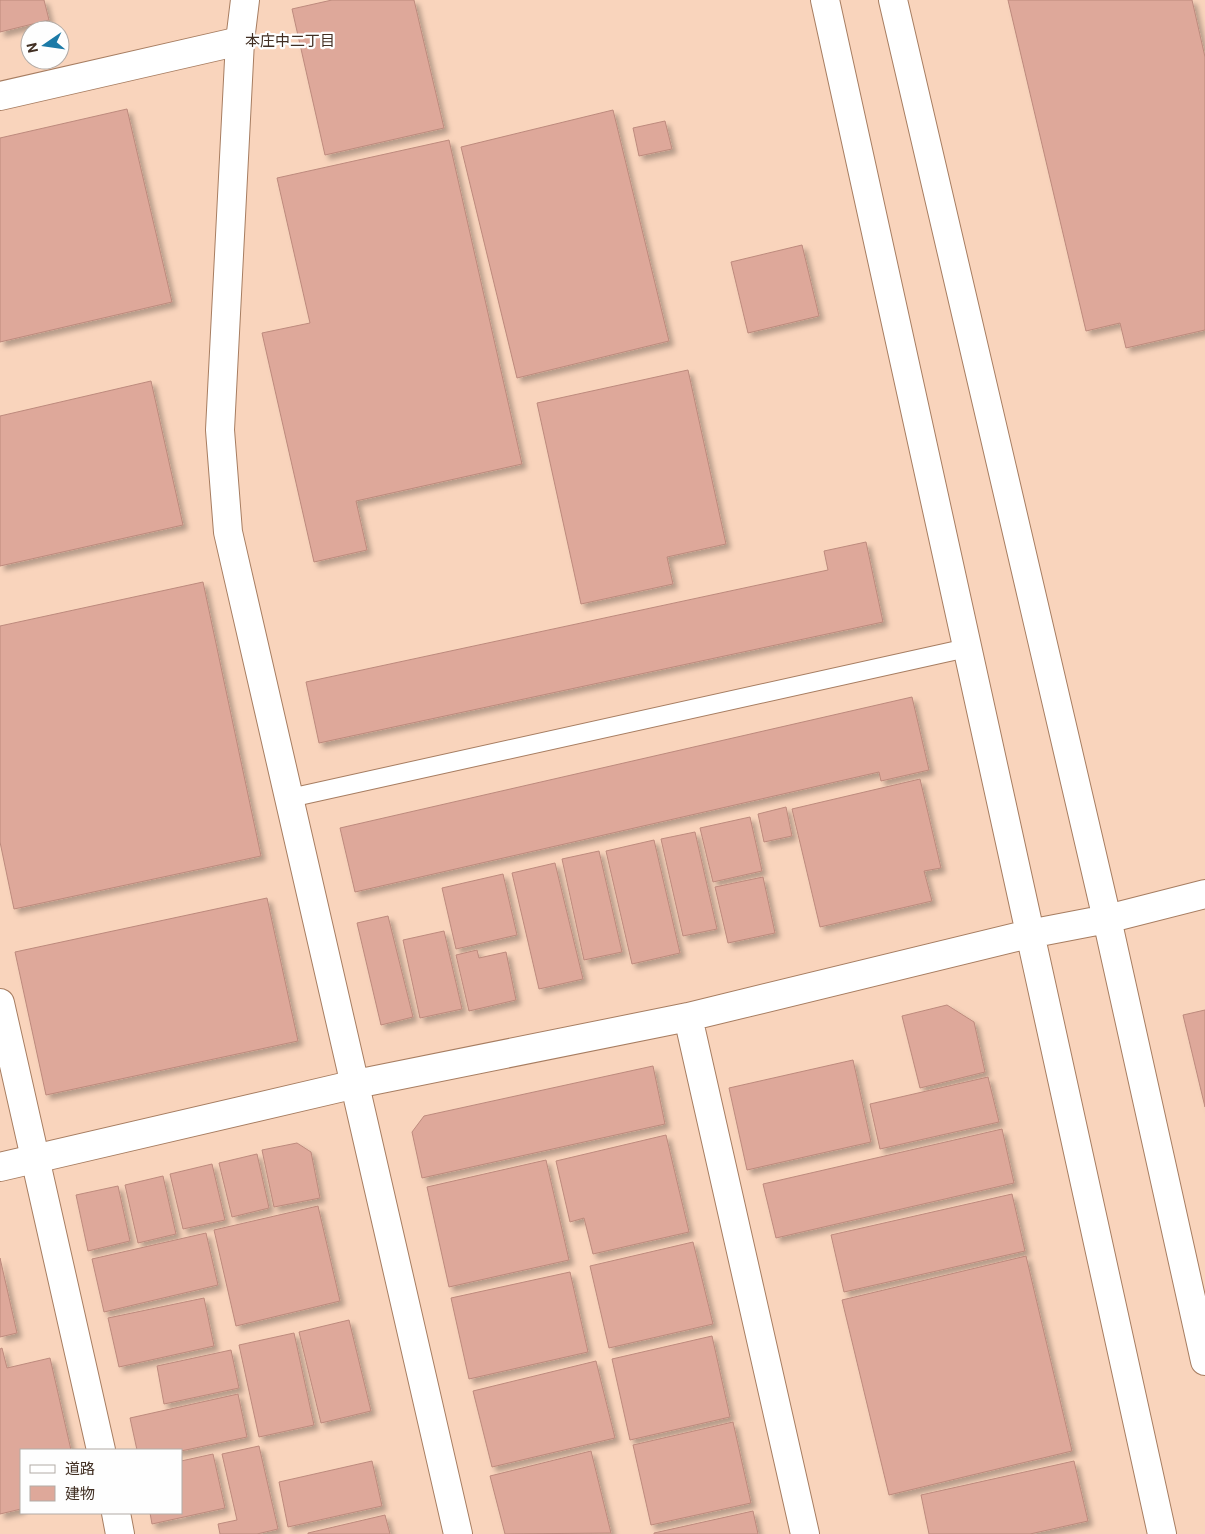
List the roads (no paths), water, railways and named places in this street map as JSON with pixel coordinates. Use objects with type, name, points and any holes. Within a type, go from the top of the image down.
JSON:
[{"type":"street","points":[[245,0],[240,41],[220,430],[228,532],[458,1534]]},
{"type":"street","points":[[825,0],[1162,1534]]},
{"type":"street","points":[[894,0],[1107,919],[1205,1361]]},
{"type":"street","points":[[0,96],[240,41]]},
{"type":"street","points":[[0,1167],[356,1084],[688,1017],[1029,934],[1107,919],[1205,894]]},
{"type":"street","points":[[0,1003],[102,1449]]},
{"type":"street","points":[[688,1017],[804,1534]]},
{"type":"street","points":[[116,1514],[120,1534]]},
{"type":"lane","points":[[290,798],[967,648]]},
{"type":"district","name":"本庄中二丁目","points":[[290,41]]}]
